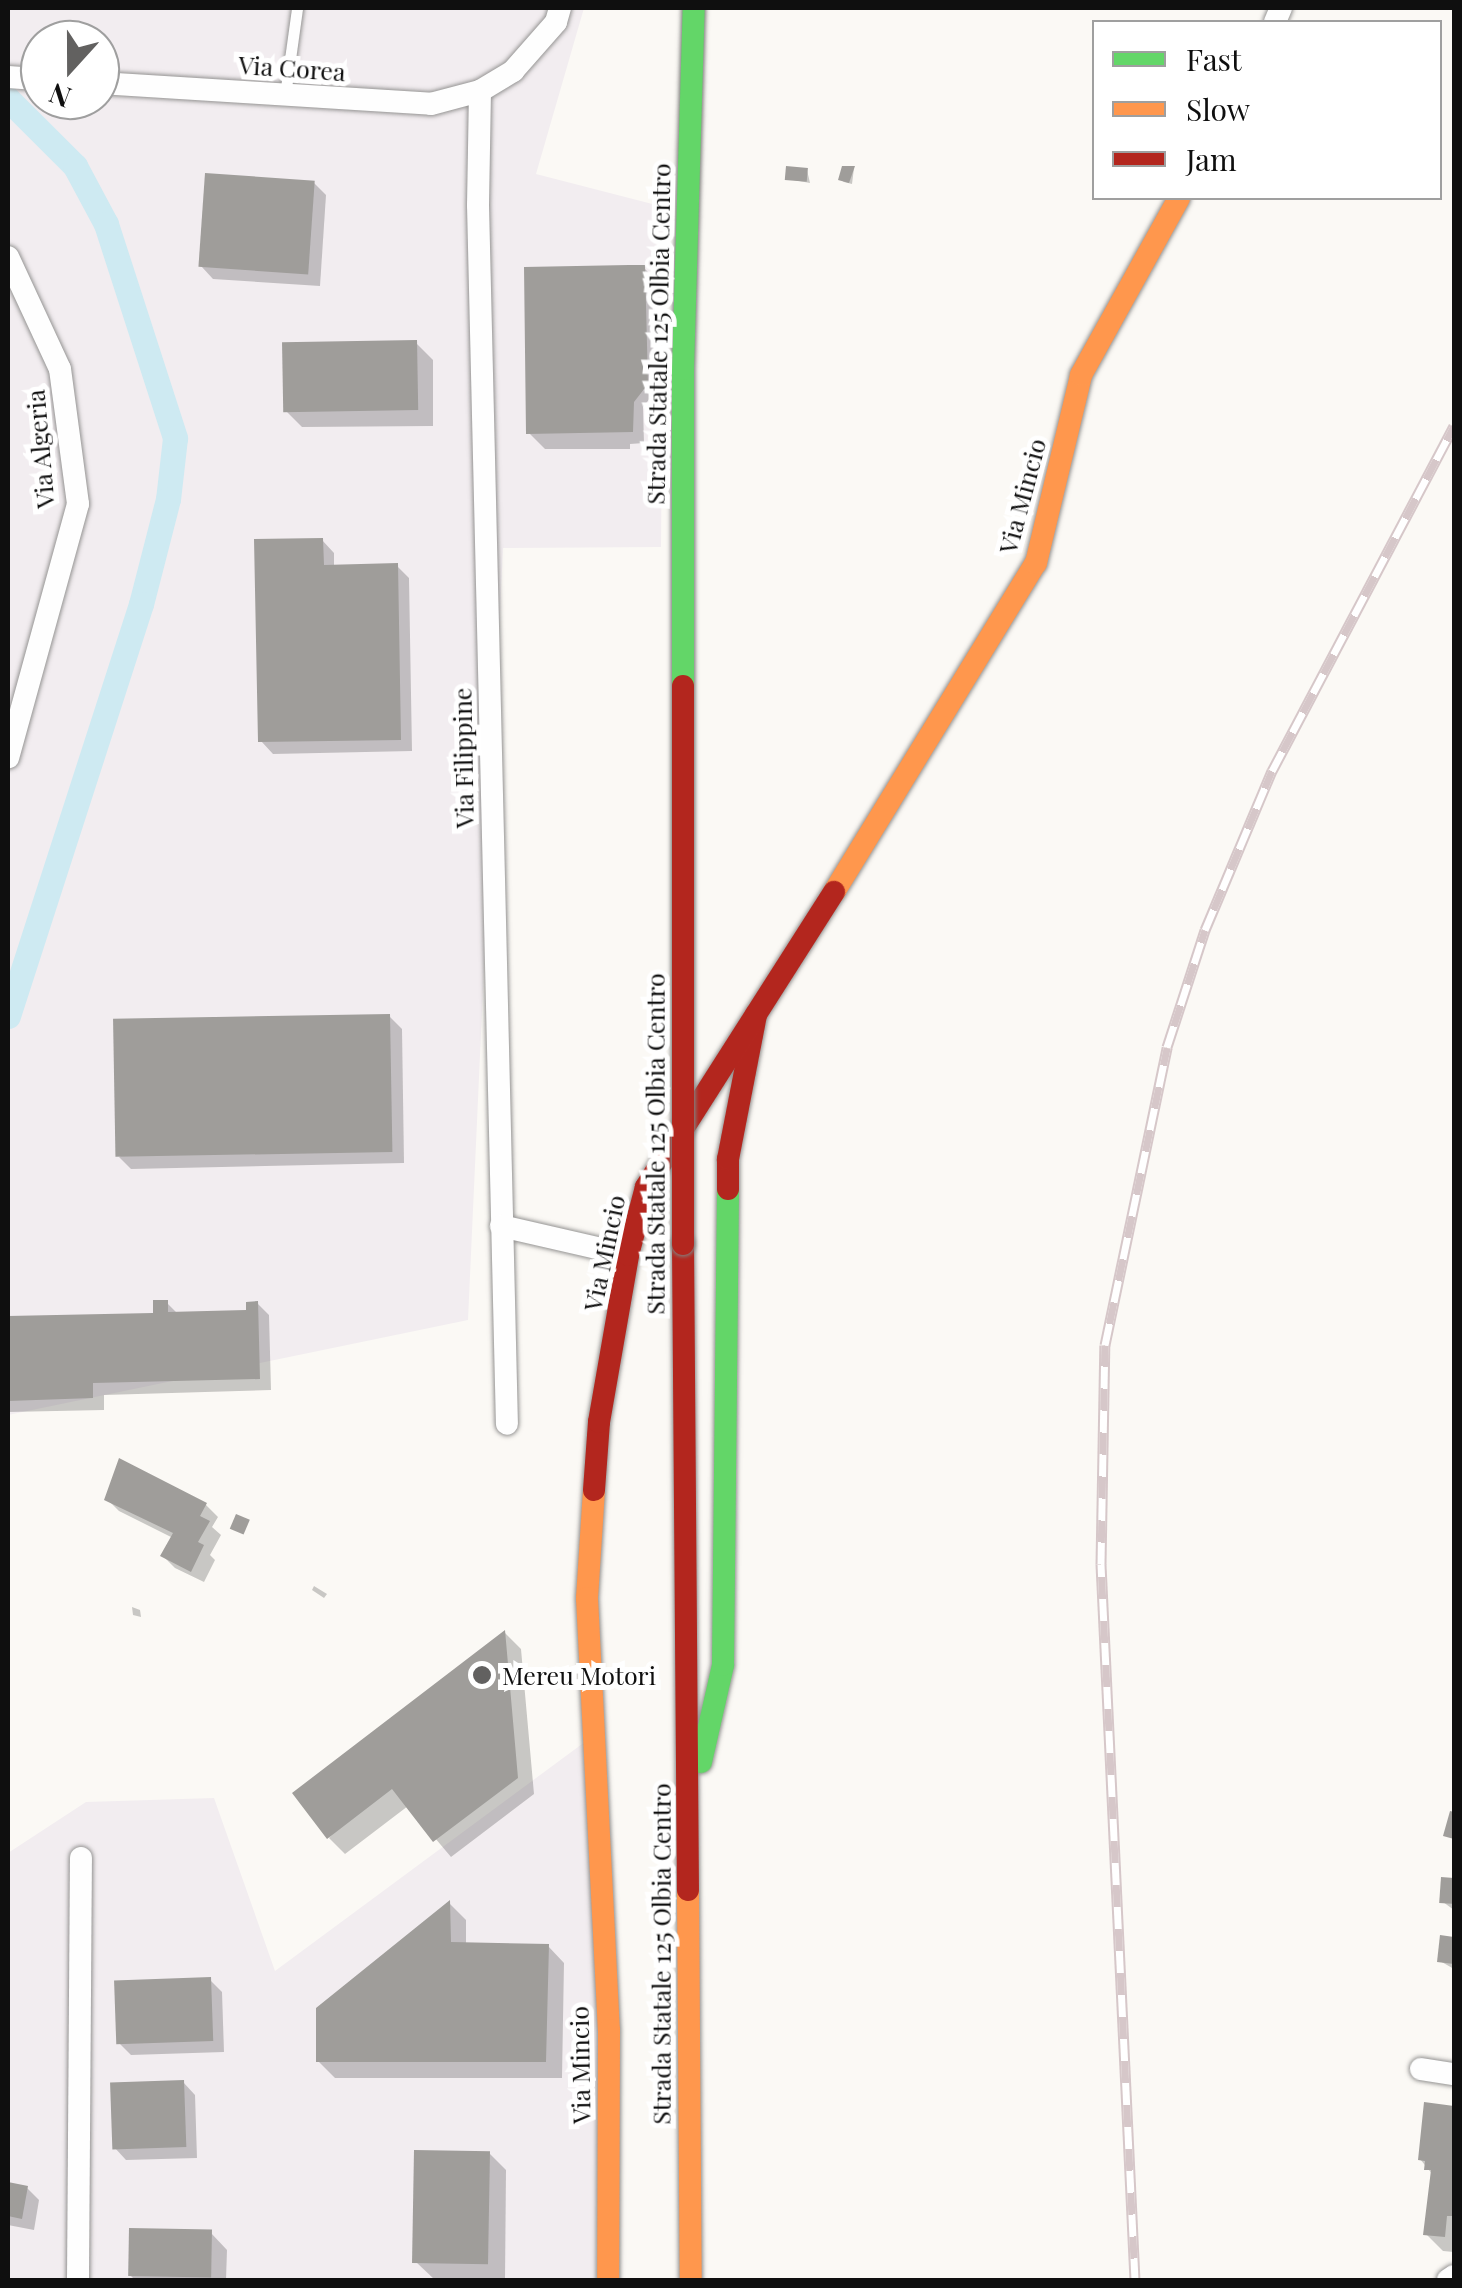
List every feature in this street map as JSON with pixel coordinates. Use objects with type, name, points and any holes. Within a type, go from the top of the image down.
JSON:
[{"type":"main road","name":"Strada Statale 125 Olbia Centro","points":[[691,2280],[683,1244],[683,369],[694,8]]},
{"type":"main road","name":"Via Mincio","points":[[608,2280],[608,2030],[588,1598],[599,1422],[628,1255],[646,1187],[1036,563],[1081,375],[1178,200]]},
{"type":"main road","points":[[688,1822],[723,1665],[728,1159],[756,1015]]},
{"type":"street","points":[[480,91],[513,71],[556,22],[560,8]]},
{"type":"street","name":"Via Corea","points":[[120,84],[431,104],[480,91]]},
{"type":"street","name":"Via Filippine","points":[[480,91],[508,1424]]},
{"type":"street","name":"Via Algeria","points":[[8,258],[60,369],[78,504],[8,758]]},
{"type":"street","points":[[501,1226],[628,1255]]},
{"type":"street","points":[[78,2280],[80,1858]]},
{"type":"street","points":[[1421,2069],[1454,2074]]},
{"type":"street","points":[[1448,2280],[1454,2276]]},
{"type":"lane","points":[[285,95],[297,8]]},
{"type":"shaded area","points":[[8,8],[584,8],[536,174],[664,207],[661,547],[503,548],[468,1320],[8,1415]]},
{"type":"shaded area","points":[[601,1730],[596,2280],[8,2280],[8,1853],[86,1802],[214,1798],[275,1971]]},
{"type":"building","points":[[786,166],[808,168],[807,182],[785,180]]},
{"type":"building","points":[[842,166],[855,166],[849,183],[838,180]]},
{"type":"building","points":[[205,173],[315,181],[308,274],[198,267]]},
{"type":"building","points":[[645,265],[648,384],[634,402],[633,432],[526,434],[524,267]]},
{"type":"building","points":[[417,340],[418,410],[283,412],[282,342]]},
{"type":"building","points":[[323,538],[324,565],[398,563],[401,740],[258,742],[254,539]]},
{"type":"building","points":[[390,1014],[392,1152],[115,1157],[113,1019]]},
{"type":"building","points":[[153,1300],[168,1300],[168,1312],[246,1310],[246,1302],[258,1301],[260,1379],[93,1383],[93,1398],[8,1401],[8,1316],[153,1313]]},
{"type":"building","points":[[119,1458],[207,1503],[200,1516],[210,1521],[198,1542],[204,1545],[191,1572],[160,1556],[173,1533],[104,1500]]},
{"type":"building","points":[[236,1514],[250,1520],[244,1535],[230,1529]]},
{"type":"building","points":[[505,1630],[518,1778],[433,1842],[392,1789],[327,1839],[292,1793]]},
{"type":"building","points":[[1450,1811],[1454,1812],[1454,1839],[1443,1836]]},
{"type":"building","points":[[1441,1877],[1454,1878],[1452,1904],[1439,1903]]},
{"type":"building","points":[[450,1900],[451,1942],[549,1944],[546,2062],[316,2062],[316,2008]]},
{"type":"building","points":[[1440,1935],[1454,1937],[1454,1964],[1437,1962]]},
{"type":"building","points":[[211,1977],[213,2041],[116,2044],[114,1980]]},
{"type":"building","points":[[184,2080],[186,2147],[112,2150],[110,2083]]},
{"type":"building","points":[[1424,2102],[1454,2106],[1454,2216],[1447,2216],[1445,2237],[1423,2235],[1431,2170],[1424,2170],[1425,2161],[1418,2160]]},
{"type":"building","points":[[414,2150],[490,2151],[488,2264],[412,2263]]},
{"type":"building","points":[[8,2182],[28,2186],[22,2219],[8,2216]]},
{"type":"building","points":[[129,2228],[212,2229],[211,2277],[128,2276]]},
{"type":"waterway","points":[[8,99],[75,166],[106,224],[175,438],[168,499],[141,604],[8,1016]]},
{"type":"railway","points":[[1135,2280],[1101,1564],[1105,1345],[1167,1047],[1205,930],[1272,771],[1454,426]]},
{"type":"traffic: fast","points":[[683,686],[683,369],[694,8]]},
{"type":"traffic: fast","points":[[701,1762],[723,1665],[728,1189]]},
{"type":"traffic: slow","points":[[834,892],[1036,563],[1081,375],[1178,200]]},
{"type":"traffic: slow","points":[[594,1490],[587,1598],[609,2030],[608,2280]]},
{"type":"traffic: slow","points":[[688,1890],[691,2280]]},
{"type":"traffic: jam","points":[[683,686],[683,1244]]},
{"type":"traffic: jam","points":[[594,1490],[599,1422],[628,1255],[646,1187],[834,892]]},
{"type":"traffic: jam","points":[[728,1189],[728,1159],[756,1015]]},
{"type":"traffic: jam","points":[[683,1244],[688,1890]]},
{"type":"place","name":"Mereu Motori","points":[[482,1675]]}]
